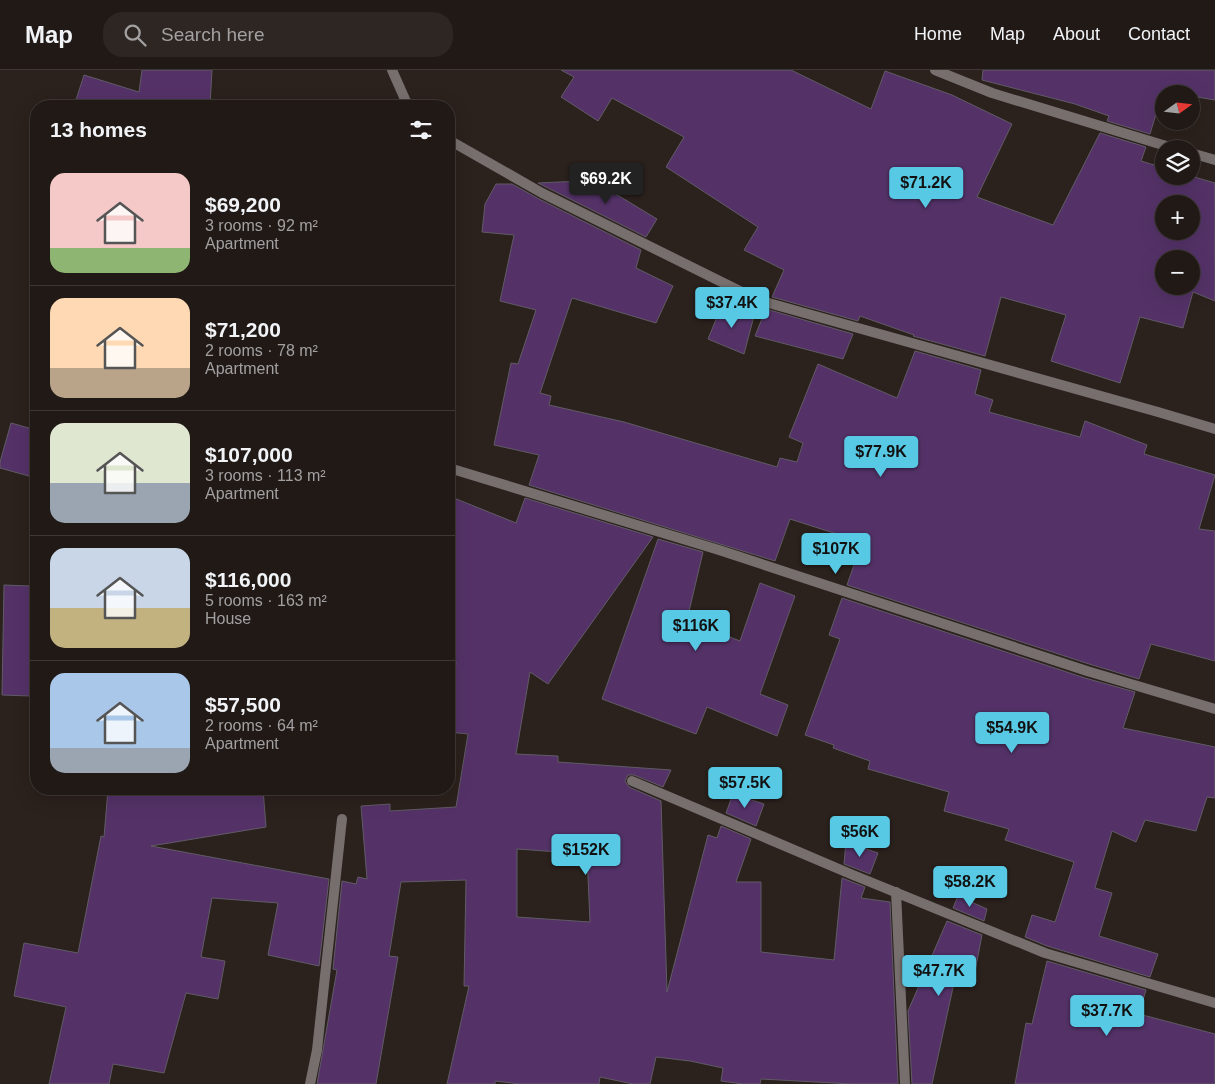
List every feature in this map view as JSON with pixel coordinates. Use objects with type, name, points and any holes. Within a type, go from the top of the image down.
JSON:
[{"type":"street","points":[[392,70],[405,100]]},
{"type":"street","points":[[935,70],[992,93],[1155,143]]},
{"type":"street","points":[[455,143],[542,193],[758,300],[1215,429]]},
{"type":"street","points":[[1200,156],[1215,160]]},
{"type":"street","points":[[455,470],[719,550],[1088,671],[1215,709]]},
{"type":"street","points":[[632,781],[1045,953],[1215,1002]]},
{"type":"street","points":[[310,1084],[317,1050],[342,820]]},
{"type":"street","points":[[896,892],[905,1084]]},
{"type":"building","points":[[142,70],[212,70],[210,100],[76,100],[84,75],[139,92]]},
{"type":"building","points":[[561,70],[791,70],[871,109],[885,71],[952,95],[1012,124],[977,197],[1053,225],[1100,133],[1146,147],[1141,161],[1155,165],[1155,185],[1200,185],[1200,179],[1215,183],[1215,301],[1200,295],[1200,250],[1155,250],[1155,295],[1192,295],[1183,328],[1140,317],[1120,383],[1051,361],[1066,315],[1001,297],[985,356],[913,336],[860,316],[858,321],[772,297],[784,270],[744,250],[758,227],[666,167],[684,137],[612,98],[598,121],[561,97],[574,77]]},
{"type":"building","points":[[983,70],[1215,70],[1215,100],[1200,98],[1200,85],[1155,85],[1155,117],[1150,134],[1107,121],[1109,116],[1075,104],[982,80]]},
{"type":"building","points":[[581,181],[619,196],[657,219],[646,237],[538,183]]},
{"type":"building","points":[[496,184],[512,184],[641,250],[636,268],[673,286],[656,323],[572,298],[540,393],[551,396],[549,405],[624,422],[777,467],[780,458],[797,462],[803,443],[789,437],[818,364],[897,398],[915,351],[981,370],[975,394],[993,400],[989,412],[1080,437],[1085,421],[1147,445],[1144,454],[1215,475],[1199,529],[1215,531],[1215,661],[1151,644],[1139,679],[847,585],[862,542],[790,519],[775,561],[529,485],[539,455],[494,445],[511,363],[518,364],[536,310],[500,301],[514,235],[482,232],[485,204]]},
{"type":"building","points":[[722,305],[736,312],[754,316],[744,354],[708,339]]},
{"type":"building","points":[[766,309],[853,334],[843,359],[755,336]]},
{"type":"building","points":[[11,423],[30,428],[30,476],[0,468]]},
{"type":"building","points":[[455,498],[516,523],[525,498],[653,537],[548,684],[530,672],[516,754],[558,756],[558,762],[671,770],[663,787],[634,775],[628,775],[625,781],[629,787],[661,801],[667,992],[708,835],[717,838],[721,826],[751,839],[736,882],[761,882],[761,952],[834,960],[842,878],[865,887],[861,898],[890,902],[898,1084],[852,1084],[761,1079],[760,1084],[743,1084],[721,1081],[723,1068],[690,1061],[656,1057],[650,1084],[633,1084],[600,1077],[599,1084],[520,1084],[495,1081],[495,1084],[447,1084],[469,986],[464,986],[466,880],[401,882],[389,956],[398,957],[376,1084],[317,1084],[337,970],[333,969],[342,881],[356,884],[358,877],[367,879],[361,806],[390,804],[390,811],[456,807],[468,734],[455,733]],"holes":[[[517,849],[587,854],[590,922],[517,917]]]},
{"type":"building","points":[[658,539],[703,552],[687,620],[740,641],[760,583],[795,596],[760,694],[788,705],[777,736],[707,707],[696,734],[602,699]]},
{"type":"building","points":[[4,585],[30,586],[30,696],[2,695]]},
{"type":"building","points":[[842,598],[1085,678],[1135,692],[1123,728],[1215,747],[1215,798],[1207,797],[1196,831],[1145,820],[1136,842],[1112,831],[1095,888],[1112,893],[1099,936],[1158,954],[1150,977],[1047,946],[1025,937],[1032,915],[1055,922],[1074,862],[1005,840],[1009,829],[944,811],[949,792],[868,769],[870,761],[833,748],[834,745],[805,735],[840,639],[829,635]]},
{"type":"building","points":[[733,794],[764,804],[756,826],[726,813]]},
{"type":"building","points":[[108,795],[263,795],[266,827],[151,846],[329,879],[319,966],[268,955],[278,903],[212,898],[201,957],[225,961],[218,999],[186,993],[164,1073],[113,1064],[109,1084],[49,1084],[66,1007],[14,996],[24,943],[78,953],[101,836],[104,837]]},
{"type":"building","points":[[846,842],[878,853],[870,874],[844,864]]},
{"type":"building","points":[[958,896],[987,909],[984,921],[953,908]]},
{"type":"building","points":[[947,921],[982,935],[972,987],[954,983],[932,1084],[912,1084],[908,1011]]},
{"type":"building","points":[[1047,961],[1146,990],[1139,1014],[1215,1034],[1215,1084],[1015,1084],[1026,1023],[1032,1024]]}]
